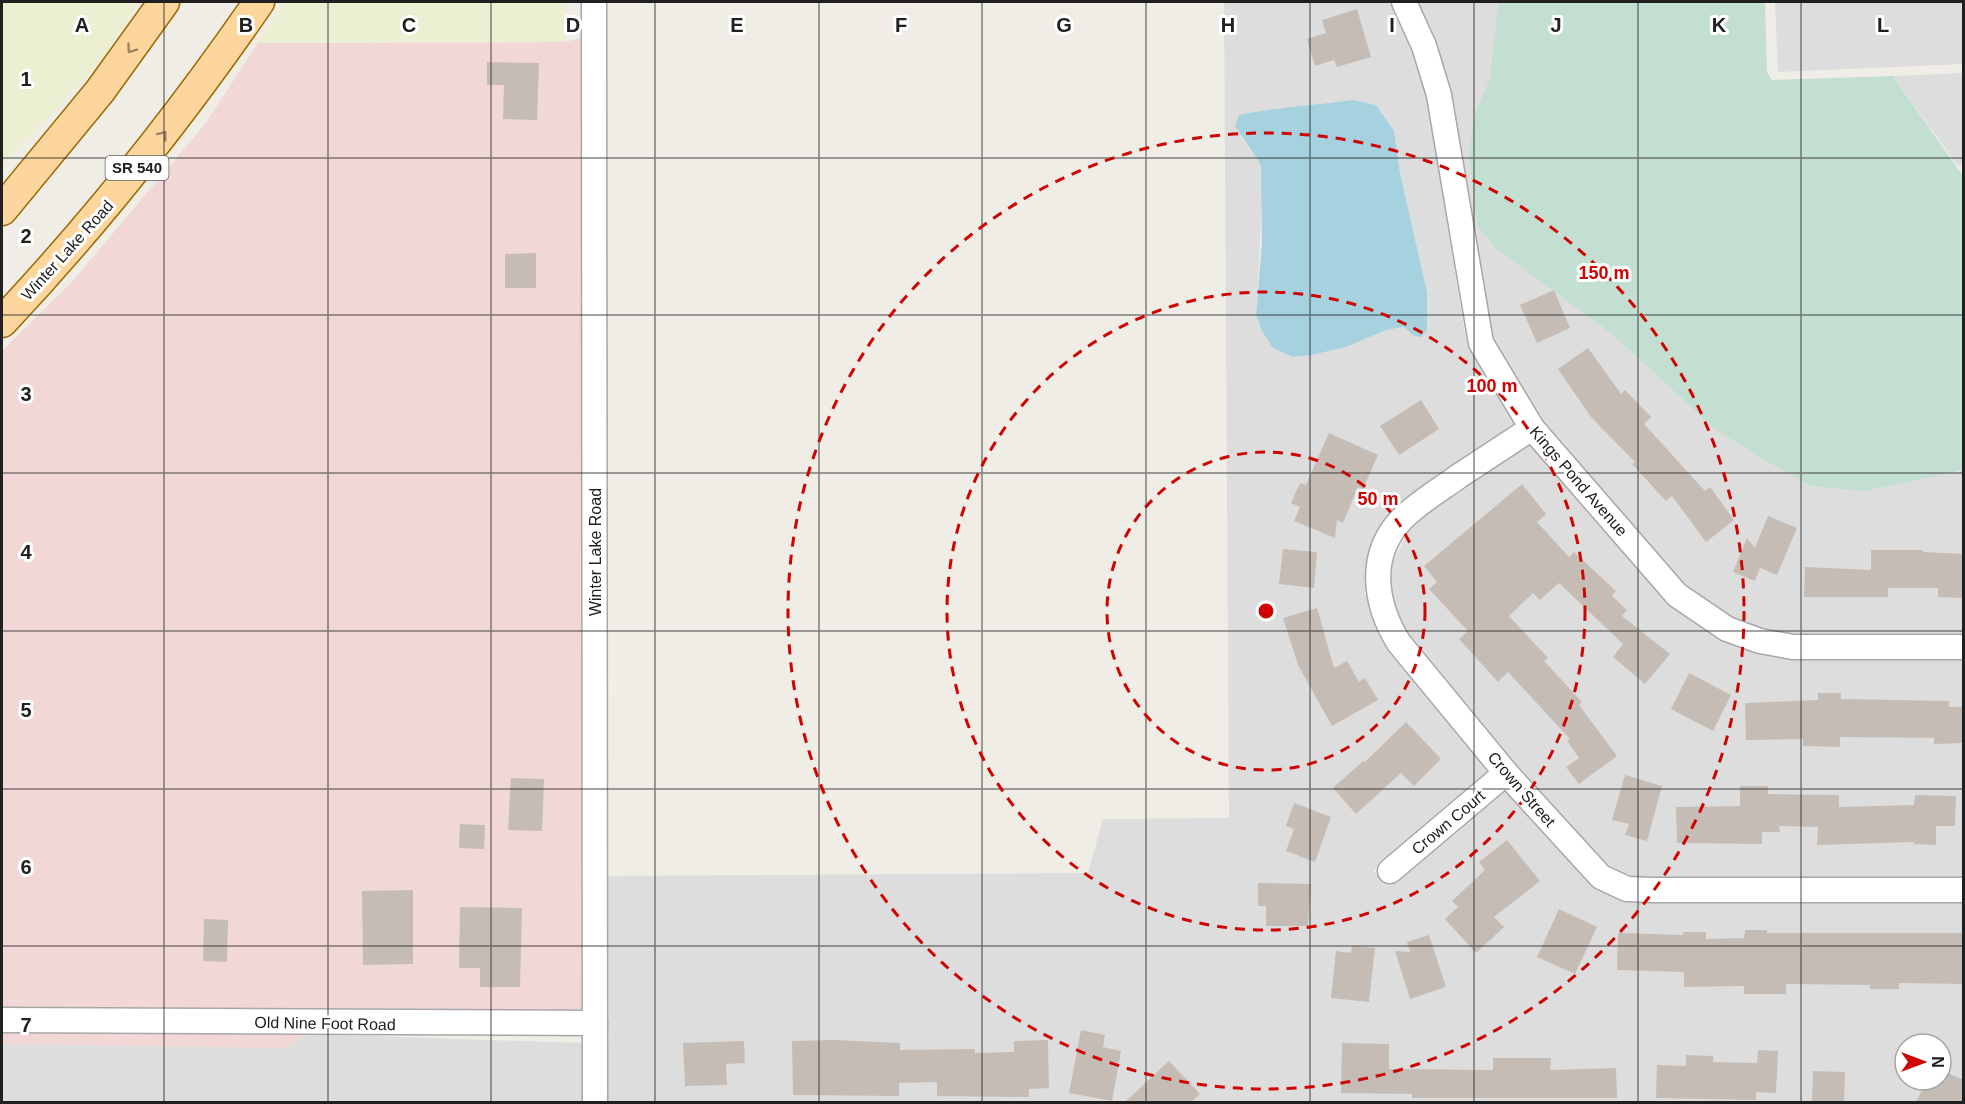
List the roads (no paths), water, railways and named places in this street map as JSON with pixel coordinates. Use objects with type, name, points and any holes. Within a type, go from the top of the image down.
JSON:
[{"type":"main road","points":[[2,210],[100,91],[165,2]]},
{"type":"main road","name":"Winter Lake Road","points":[[2,322],[106,207],[150,152],[259,2]]},
{"type":"street","name":"Winter Lake Road","points":[[594,2],[596,1102]]},
{"type":"street","name":"Kings Pond Avenue","points":[[1404,2],[1424,46],[1439,95],[1481,343],[1532,428],[1677,595],[1727,630],[1760,641],[1793,647],[1964,647]]},
{"type":"street","name":"Crown Street","points":[[1532,428],[1432,495],[1400,521],[1387,541],[1378,574],[1381,608],[1387,624],[1399,643],[1506,772],[1601,877],[1627,889],[1964,890]]},
{"type":"street","name":"Crown Court","points":[[1390,871],[1506,772]]},
{"type":"street","name":"Old Nine Foot Road","points":[[2,1020],[595,1023]]},
{"type":"water","points":[[1352,100],[1376,105],[1394,131],[1400,173],[1427,292],[1427,330],[1421,337],[1414,336],[1404,327],[1386,330],[1346,347],[1293,357],[1273,348],[1262,331],[1256,315],[1262,242],[1261,165],[1235,126],[1239,115]]}]
